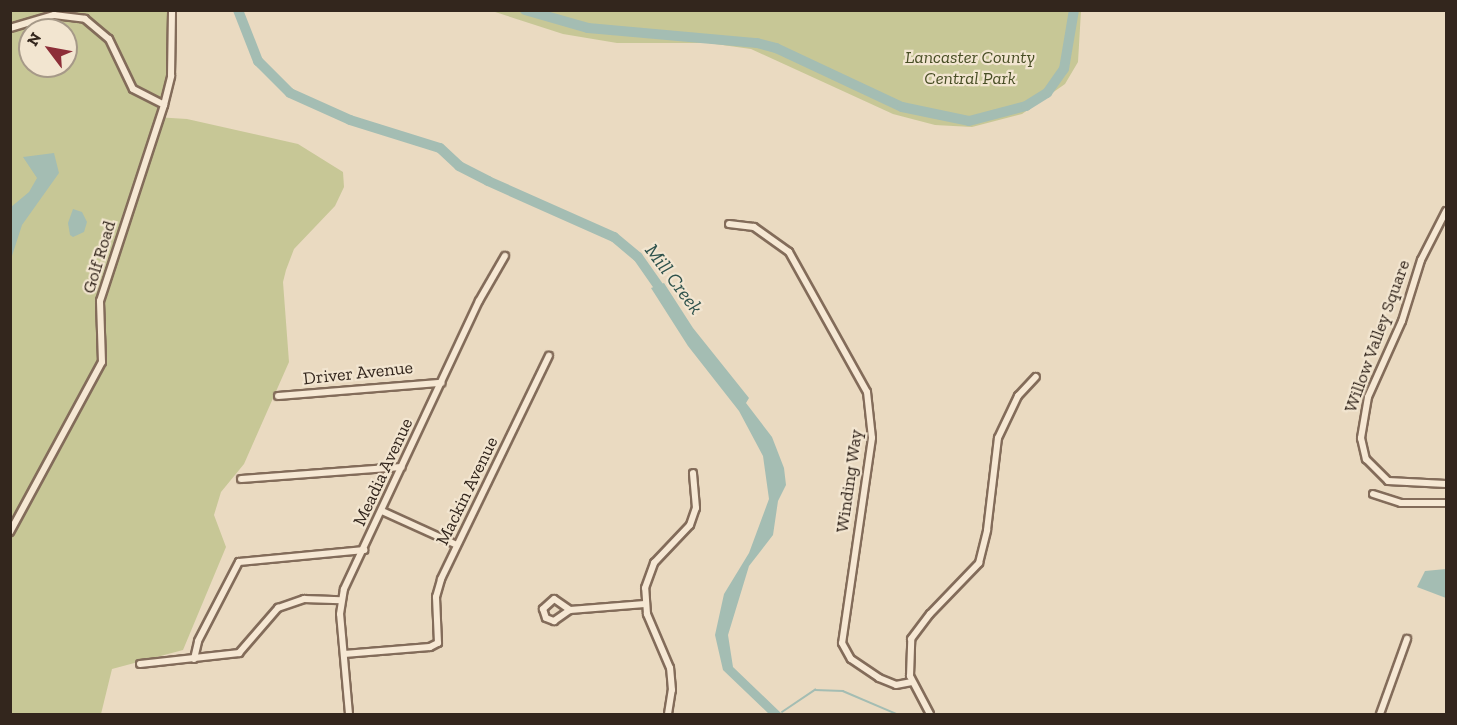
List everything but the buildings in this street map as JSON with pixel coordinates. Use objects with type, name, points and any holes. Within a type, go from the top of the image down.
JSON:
[{"type":"street","name":"Golf Road","points":[[10,532],[100,367],[103,355],[99,317],[101,295],[164,105],[171,76],[171,10]]},
{"type":"street","points":[[10,28],[54,15],[85,18],[110,39],[133,89],[164,105]]},
{"type":"street","name":"Willow Valley Square","points":[[1446,211],[1420,260],[1402,321],[1368,397],[1361,438],[1366,459],[1388,481],[1446,484]]},
{"type":"street","name":"Winding Way","points":[[729,224],[754,227],[789,252],[867,392],[872,438],[842,643],[851,659],[879,678],[896,685],[912,682]]},
{"type":"street","name":"Meadia Avenue","points":[[349,714],[341,600],[479,301],[505,256]]},
{"type":"street","name":"Mackin Avenue","points":[[344,654],[437,645],[436,592],[549,356]]},
{"type":"street","points":[[930,714],[912,682],[908,660],[915,633],[975,569],[984,552],[998,438],[1022,390],[1036,377]]},
{"type":"street","name":"Driver Avenue","points":[[278,396],[441,383]]},
{"type":"street","points":[[241,479],[402,467]]},
{"type":"street","points":[[668,714],[672,690],[670,668],[645,604],[650,571],[685,533],[693,517],[693,473]]},
{"type":"street","points":[[1373,495],[1401,503],[1446,503]]},
{"type":"street","points":[[382,511],[457,544]]},
{"type":"street","points":[[194,659],[198,641],[239,562],[363,550]]},
{"type":"street","points":[[140,664],[194,659],[244,650],[267,618],[288,603],[304,599],[341,600]]},
{"type":"street","points":[[570,610],[645,604]]},
{"type":"street","points":[[1380,714],[1407,639]]},
{"type":"green space","points":[[10,11],[168,11],[167,79],[155,117],[187,119],[298,144],[343,172],[344,187],[335,206],[294,249],[286,270],[283,282],[289,362],[244,464],[221,492],[214,515],[226,547],[183,650],[112,669],[101,714],[11,714]]},
{"type":"green space","name":"Lancaster County Central Park","points":[[492,11],[1081,11],[1078,62],[1065,84],[1022,114],[972,127],[935,125],[893,114],[751,49],[708,43],[617,43],[563,34]]},
{"type":"shaded area","points":[[54,153],[59,173],[22,225],[11,259],[11,207],[29,192],[37,178],[23,157]]},
{"type":"shaded area","points":[[73,209],[82,212],[87,222],[84,232],[73,237],[70,235],[68,223]]},
{"type":"shaded area","name":"Mill Creek","points":[[664,283],[693,328],[749,398],[746,403],[772,437],[784,468],[786,485],[778,501],[773,535],[749,566],[728,635],[733,667],[782,714],[769,714],[723,670],[715,635],[724,594],[749,553],[769,499],[763,456],[739,411],[688,346],[651,288]]},
{"type":"shaded area","points":[[1446,569],[1446,598],[1417,587],[1425,571]]},
{"type":"waterway","name":"Mill Creek","points":[[238,10],[258,61],[290,93],[350,120],[440,148],[459,166],[488,181],[614,237],[638,257],[666,297]]},
{"type":"waterway","name":"Mill Creek","points":[[525,10],[588,28],[757,43],[776,48],[902,107],[969,121],[1026,106],[1047,93],[1064,69],[1074,10]]},
{"type":"waterway","points":[[782,712],[815,690],[843,691],[897,714]]}]
